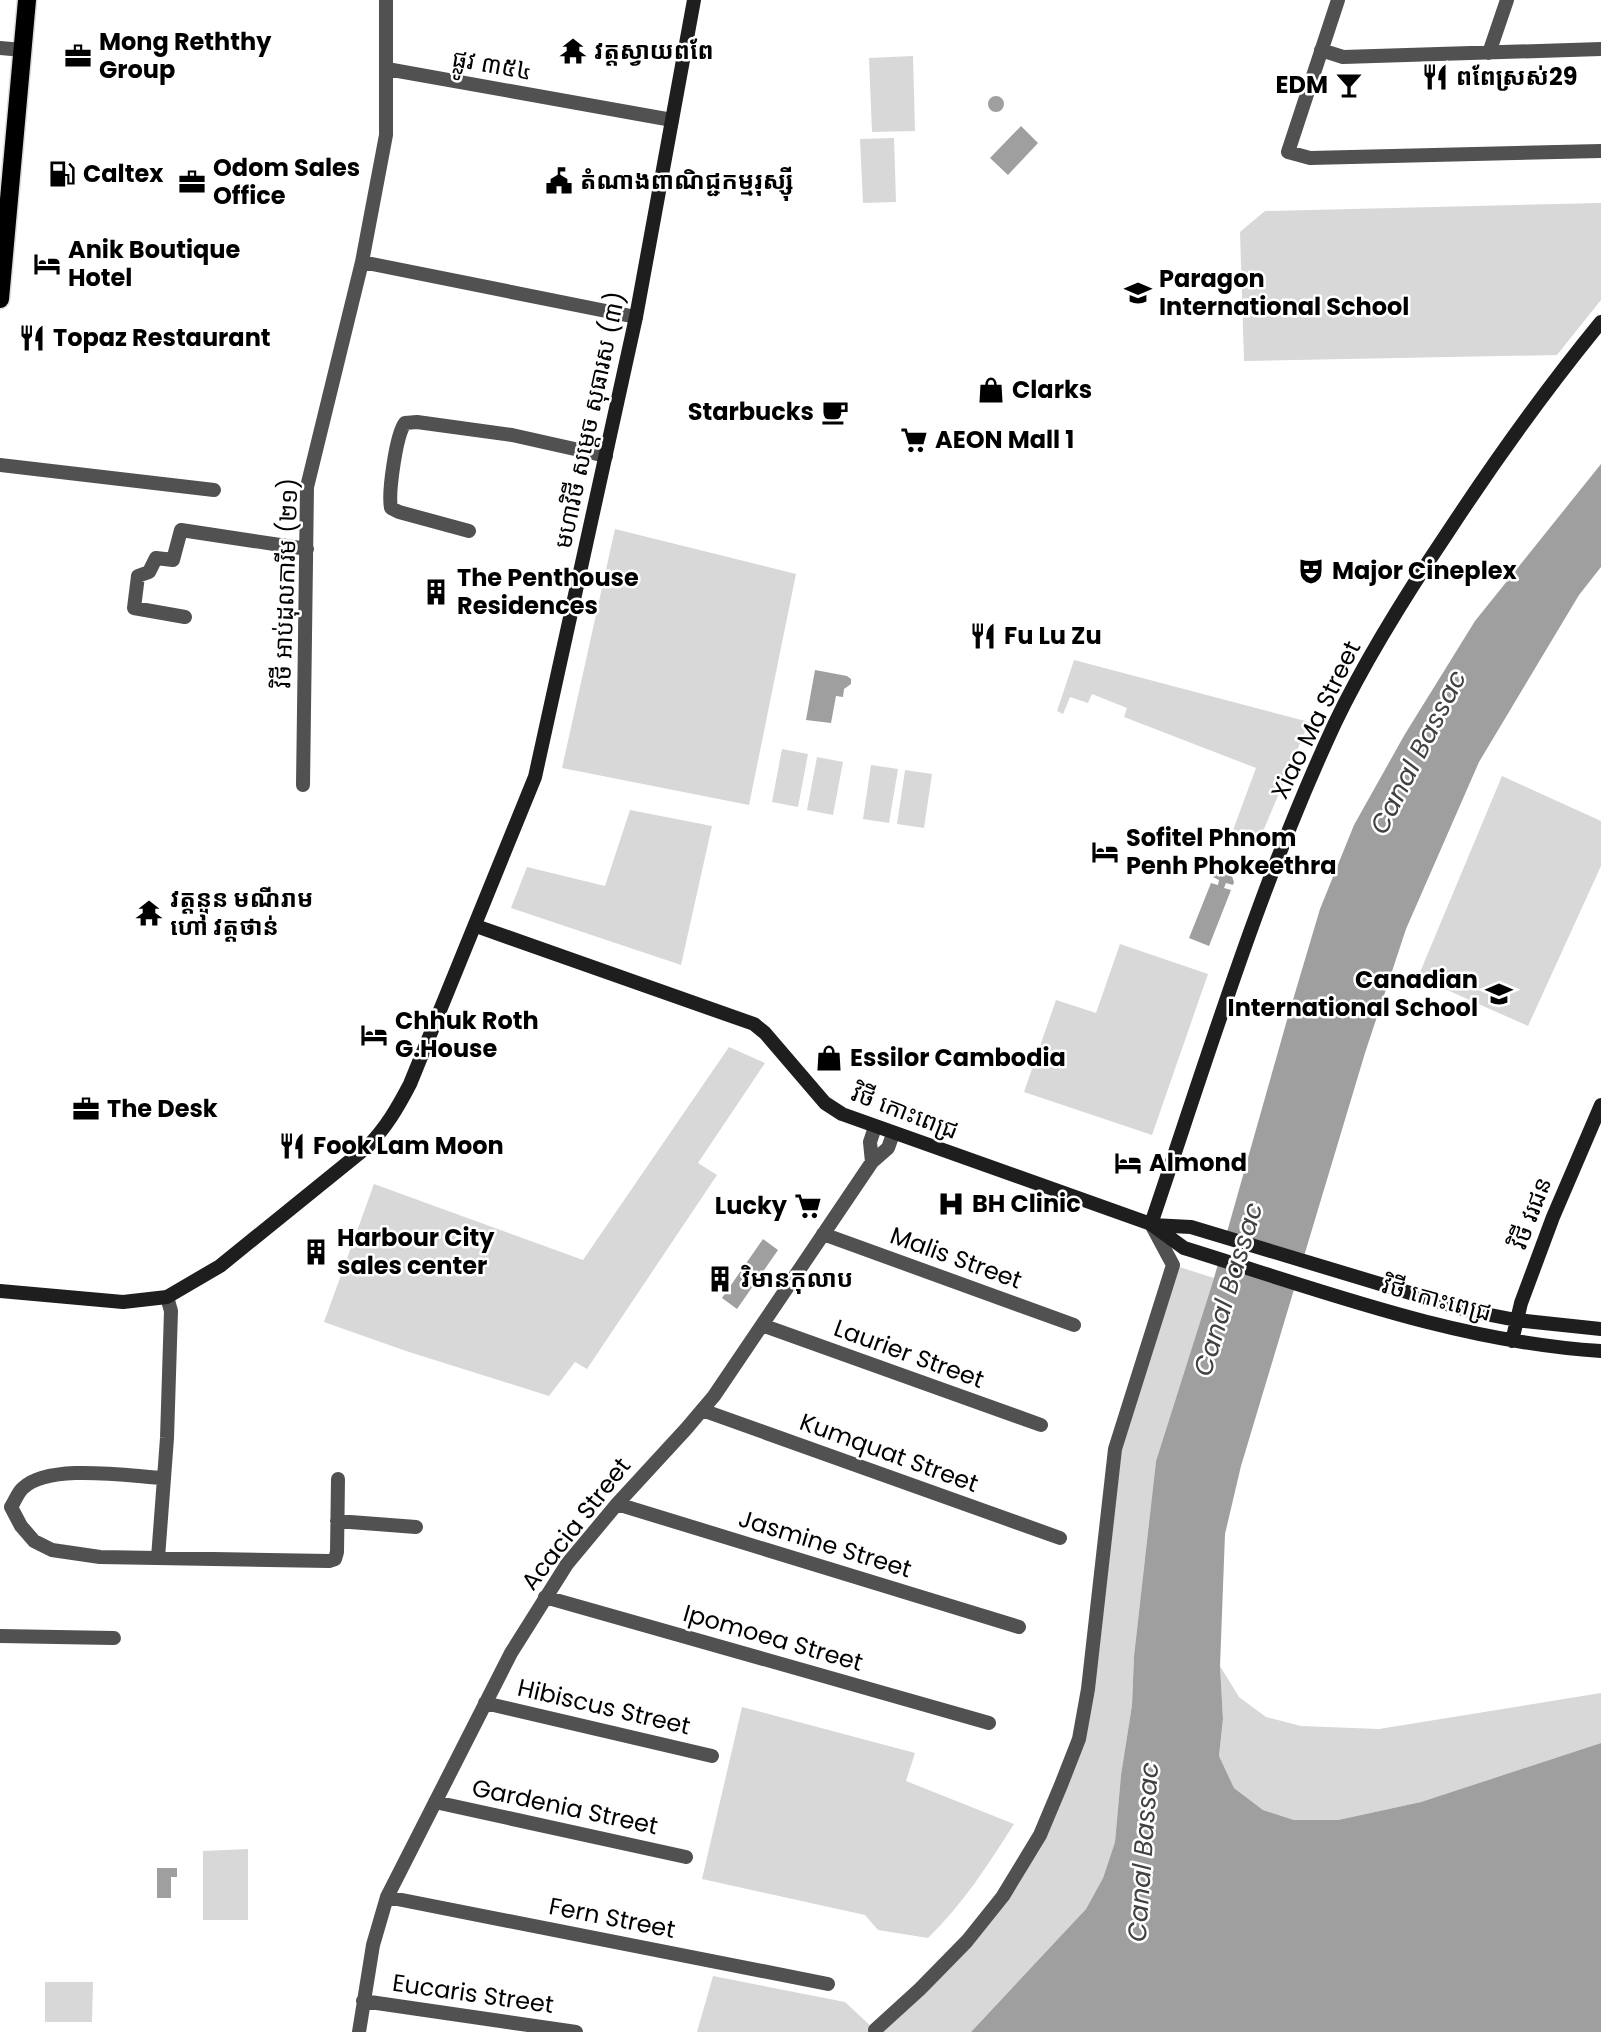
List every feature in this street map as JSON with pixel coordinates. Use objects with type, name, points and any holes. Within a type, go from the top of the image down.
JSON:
[{"type":"main road","points":[[0,299],[3,224],[27,0]]},
{"type":"main road","name":"មហាវិថី សម្តេច សុធារស (៣)","points":[[0,1291],[123,1302],[167,1297],[219,1266],[367,1147],[383,1131],[410,1084],[535,777],[636,317],[694,0]]},
{"type":"main road","name":"Xiao Ma Street","points":[[1151,1224],[1255,920],[1300,803],[1336,722],[1390,622],[1427,564],[1553,380],[1601,322]]},
{"type":"main road","name":"វិថី កោះពេជ្រ","points":[[476,926],[754,1024],[765,1033],[825,1103],[842,1114],[893,1134],[1151,1224],[1191,1227],[1469,1311],[1516,1320],[1601,1329]]},
{"type":"main road","name":"វិថី វរជន","points":[[1512,1341],[1516,1320],[1553,1217],[1601,1105]]},
{"type":"main road","name":"វិថី កោះពេជ្រ","points":[[1151,1224],[1184,1248],[1443,1327],[1512,1341],[1601,1351]]},
{"type":"street","name":"វិថី អាប់ដុលការីម (២១)","points":[[303,785],[307,487],[362,262],[386,135],[386,0]]},
{"type":"street","points":[[1338,0],[1288,152],[1310,158],[1601,151]]},
{"type":"street","points":[[1489,53],[1507,0]]},
{"type":"street","points":[[0,48],[23,50]]},
{"type":"street","points":[[1321,50],[1343,57],[1601,49]]},
{"type":"street","name":"ផ្លូវ ៣៥៤","points":[[387,69],[672,120]]},
{"type":"street","points":[[362,262],[636,317]]},
{"type":"street","points":[[469,531],[391,508],[390,497],[400,436],[405,423],[417,422],[512,435],[606,456]]},
{"type":"street","points":[[0,465],[214,490]]},
{"type":"street","points":[[185,617],[134,608],[138,576],[149,572],[156,558],[173,561],[181,530],[307,549]]},
{"type":"street","name":"Acacia Street","points":[[872,1162],[870,1142],[875,1127]]},
{"type":"street","name":"Acacia Street","points":[[359,2032],[373,1945],[387,1897],[511,1653],[567,1564],[714,1396],[872,1162],[888,1148],[893,1134]]},
{"type":"street","points":[[874,2030],[920,1989],[967,1941],[1003,1896],[1040,1835],[1079,1738],[1095,1642],[1115,1449],[1173,1265],[1151,1224]]},
{"type":"street","name":"Malis Street","points":[[823,1234],[1074,1325]]},
{"type":"street","points":[[158,1558],[167,1438],[171,1311],[167,1297]]},
{"type":"street","name":"Laurier Street","points":[[762,1325],[1041,1425]]},
{"type":"street","name":"Kumquat Street","points":[[702,1410],[1060,1538]]},
{"type":"street","points":[[164,1478],[60,1473],[39,1478],[22,1489],[6,1507],[34,1541],[52,1550],[100,1556],[329,1561],[335,1559],[337,1552],[338,1479]]},
{"type":"street","name":"Jasmine Street","points":[[617,1504],[1019,1627]]},
{"type":"street","points":[[337,1521],[416,1527]]},
{"type":"street","name":"Ipomoea Street","points":[[545,1597],[989,1723]]},
{"type":"street","points":[[0,1636],[114,1638]]},
{"type":"street","name":"Hibiscus Street","points":[[485,1703],[712,1756]]},
{"type":"street","name":"Gardenia Street","points":[[435,1802],[686,1857]]},
{"type":"street","name":"Fern Street","points":[[387,1897],[828,1984]]},
{"type":"street","name":"Eucaris Street","points":[[363,2001],[576,2032]]},
{"type":"shaded area","points":[[913,56],[915,131],[872,132],[869,58]]},
{"type":"shaded area","points":[[894,138],[896,202],[863,203],[860,139]]},
{"type":"shaded area","points":[[1601,203],[1601,300],[1557,355],[1244,361],[1240,232],[1265,211]]},
{"type":"shaded area","points":[[615,529],[796,574],[749,805],[562,768]]},
{"type":"shaded area","points":[[1074,660],[1309,722],[1256,848],[1230,838],[1256,768],[1124,717],[1127,708],[1092,694],[1088,703],[1070,697],[1063,714],[1057,711]]},
{"type":"shaded area","points":[[782,749],[808,754],[798,807],[772,802]]},
{"type":"shaded area","points":[[817,757],[843,762],[833,815],[807,810]]},
{"type":"shaded area","points":[[871,765],[898,769],[889,823],[863,819]]},
{"type":"shaded area","points":[[905,770],[932,774],[924,828],[897,824]]},
{"type":"shaded area","points":[[1502,776],[1601,821],[1601,866],[1528,1026],[1418,977]]},
{"type":"shaded area","points":[[630,810],[712,826],[681,965],[511,908],[527,867],[605,886]]},
{"type":"shaded area","points":[[1120,944],[1208,974],[1152,1135],[1024,1092],[1056,1000],[1096,1013]]},
{"type":"shaded area","points":[[729,1047],[765,1063],[698,1163],[717,1175],[587,1369],[575,1362],[549,1396],[324,1322],[374,1184],[583,1260]]},
{"type":"shaded area","points":[[1173,1265],[1214,1278],[1156,1461],[1134,1656],[1132,1705],[1121,1775],[1115,1842],[1103,1878],[1086,1909],[971,2032],[697,2032],[713,1976],[845,2002],[875,2030],[967,1941],[1040,1835],[1079,1739],[1115,1449]]},
{"type":"shaded area","points":[[1220,1666],[1239,1697],[1266,1717],[1301,1726],[1379,1729],[1601,1693],[1601,1743],[1421,1802],[1338,1820],[1294,1820],[1263,1810],[1234,1788],[1219,1756],[1223,1719]]},
{"type":"shaded area","points":[[742,1707],[915,1753],[906,1781],[1014,1824],[964,1898],[928,1938],[878,1930],[865,1915],[702,1879]]},
{"type":"shaded area","points":[[248,1849],[248,1920],[203,1920],[203,1851]]},
{"type":"shaded area","points":[[45,1982],[93,1982],[92,2022],[45,2022]]},
{"type":"water","points":[[996,96],[1002,98],[1002,110],[996,112],[990,110],[988,104],[990,98]]},
{"type":"water","points":[[1021,126],[1038,143],[1008,175],[990,158]]},
{"type":"water","name":"Canal Bassac","points":[[1601,464],[1601,567],[1579,595],[1479,762],[1406,929],[1365,1053],[1241,1466],[1225,1534],[1220,1666],[1223,1719],[1219,1756],[1234,1788],[1263,1810],[1294,1820],[1338,1820],[1421,1802],[1601,1743],[1601,2032],[971,2032],[1086,1909],[1103,1878],[1115,1842],[1121,1775],[1132,1705],[1134,1656],[1156,1461],[1214,1278],[1320,909],[1354,825],[1405,734],[1475,621]]},
{"type":"water","points":[[815,670],[851,679],[851,684],[844,689],[843,697],[836,696],[831,723],[806,720]]},
{"type":"water","points":[[1220,870],[1230,871],[1234,882],[1233,885],[1226,883],[1224,888],[1231,890],[1209,946],[1189,938],[1211,883],[1218,885],[1219,880],[1213,877]]},
{"type":"water","points":[[763,1239],[778,1250],[737,1309],[722,1298]]},
{"type":"water","points":[[157,1868],[177,1868],[177,1877],[171,1877],[171,1898],[157,1898]]},
{"type":"pier","points":[[1224,1230],[1308,1255],[1298,1290],[1214,1264]]},
{"type":"place","name":"វត្តស្វាយពពែ","points":[[573,51]]},
{"type":"place","name":"Mong Reththy Group","points":[[78,56]]},
{"type":"place","name":"ពពែស្រស់29","points":[[1435,77]]},
{"type":"place","name":"EDM","points":[[1349,85]]},
{"type":"place","name":"Caltex","points":[[62,174]]},
{"type":"place","name":"តំណាងពាណិជ្ជកម្មរុស្ស៊ី","points":[[559,181]]},
{"type":"place","name":"Odom Sales Office","points":[[192,182]]},
{"type":"place","name":"Anik Boutique Hotel","points":[[47,264]]},
{"type":"place","name":"Paragon International School","points":[[1138,293]]},
{"type":"place","name":"Topaz Restaurant","points":[[32,338]]},
{"type":"place","name":"Clarks","points":[[991,390]]},
{"type":"place","name":"Starbucks","points":[[835,412]]},
{"type":"place","name":"AEON Mall 1","points":[[914,440]]},
{"type":"place","name":"Major Cineplex","points":[[1311,571]]},
{"type":"place","name":"The Penthouse Residences","points":[[436,592]]},
{"type":"place","name":"Fu Lu Zu","points":[[983,636]]},
{"type":"place","name":"Sofitel Phnom Penh Phokeethra","points":[[1105,852]]},
{"type":"place","name":"វត្តនួន មណីរាម ហៅ វត្តថាន់","points":[[149,913]]},
{"type":"place","name":"Canadian International School","points":[[1499,994]]},
{"type":"place","name":"Chhuk Roth G.House","points":[[374,1035]]},
{"type":"place","name":"Essilor Cambodia","points":[[829,1058]]},
{"type":"place","name":"The Desk","points":[[86,1109]]},
{"type":"place","name":"Fook Lam Moon","points":[[292,1146]]},
{"type":"place","name":"Almond","points":[[1128,1163]]},
{"type":"place","name":"BH Clinic","points":[[951,1204]]},
{"type":"place","name":"Lucky","points":[[808,1206]]},
{"type":"place","name":"Harbour City sales center","points":[[316,1252]]},
{"type":"place","name":"វិមានកុលាប","points":[[720,1279]]}]
